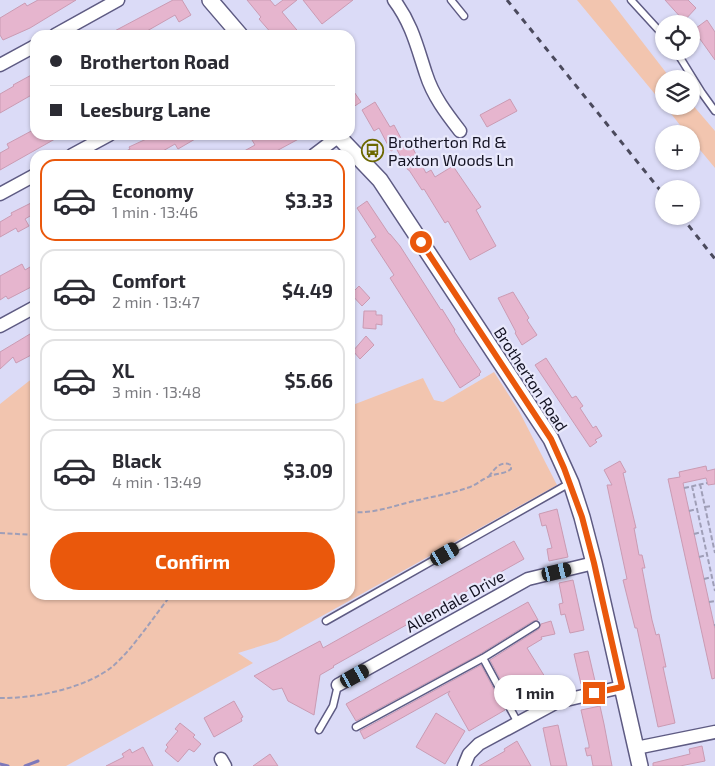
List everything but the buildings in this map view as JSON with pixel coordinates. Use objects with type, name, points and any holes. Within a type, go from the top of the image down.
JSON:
[{"type":"street","points":[[64,30],[118,0]]},
{"type":"street","points":[[210,0],[236,30]]},
{"type":"street","points":[[394,0],[416,38],[426,74],[443,110],[460,131]]},
{"type":"street","points":[[0,65],[30,49]]},
{"type":"street","points":[[81,150],[100,140]]},
{"type":"street","points":[[320,150],[333,140]]},
{"type":"street","name":"Brotherton Road","points":[[342,140],[351,150]]},
{"type":"street","name":"Brotherton Road","points":[[355,154],[380,180],[551,439],[571,483],[582,517],[640,766]]},
{"type":"street","points":[[0,194],[30,178]]},
{"type":"street","points":[[0,326],[30,310]]},
{"type":"street","name":"Allendale Drive","points":[[338,685],[528,579],[594,563]]},
{"type":"street","points":[[464,766],[469,754],[478,744],[557,702],[622,687]]},
{"type":"street","points":[[636,748],[715,732]]},
{"type":"lane","points":[[450,0],[464,16]]},
{"type":"lane","points":[[630,0],[655,26]]},
{"type":"lane","points":[[682,60],[715,110]]},
{"type":"lane","points":[[326,621],[571,483]]},
{"type":"lane","points":[[356,727],[482,658],[536,625]]},
{"type":"lane","points":[[482,658],[518,723]]},
{"type":"lane","points":[[319,730],[333,706],[338,685]]},
{"type":"path","points":[[355,512],[379,511],[443,495],[472,486],[489,476],[506,473],[511,469],[511,465],[501,464],[489,476]]},
{"type":"path","points":[[695,480],[696,485]]},
{"type":"path","points":[[684,488],[707,483]]},
{"type":"path","points":[[700,484],[715,552]]},
{"type":"path","points":[[692,486],[715,591]]},
{"type":"path","points":[[705,507],[712,506]]},
{"type":"path","points":[[689,511],[697,509]]},
{"type":"path","points":[[710,530],[715,529]]},
{"type":"path","points":[[694,534],[702,532]]},
{"type":"path","points":[[0,533],[30,535]]},
{"type":"path","points":[[699,556],[707,555]]},
{"type":"path","points":[[704,579],[712,577]]},
{"type":"path","points":[[0,698],[47,693],[97,677],[113,667],[167,600]]},
{"type":"path","points":[[709,602],[715,601]]},
{"type":"shaded area","points":[[577,0],[610,0],[664,70],[655,70],[655,94]]},
{"type":"shaded area","points":[[700,114],[715,131],[715,168],[700,150],[700,125],[680,125],[672,115]]},
{"type":"shaded area","points":[[494,372],[519,411],[557,485],[355,598],[355,404],[423,378],[434,400],[443,402]]},
{"type":"shaded area","points":[[29,381],[30,600],[351,600],[277,641],[238,653],[253,663],[66,766],[0,766],[0,404]]},
{"type":"waterway","points":[[25,766],[38,761]]},
{"type":"waterway","points":[[0,764],[8,766]]},
{"type":"railway","points":[[507,0],[655,184]]},
{"type":"railway","points":[[688,225],[715,259]]},
{"type":"place","name":"Brotherton Rd & Paxton Woods Ln","points":[[372,151]]},
{"type":"route","points":[[421,242],[551,439],[571,483],[594,563],[622,687],[594,693]]}]
